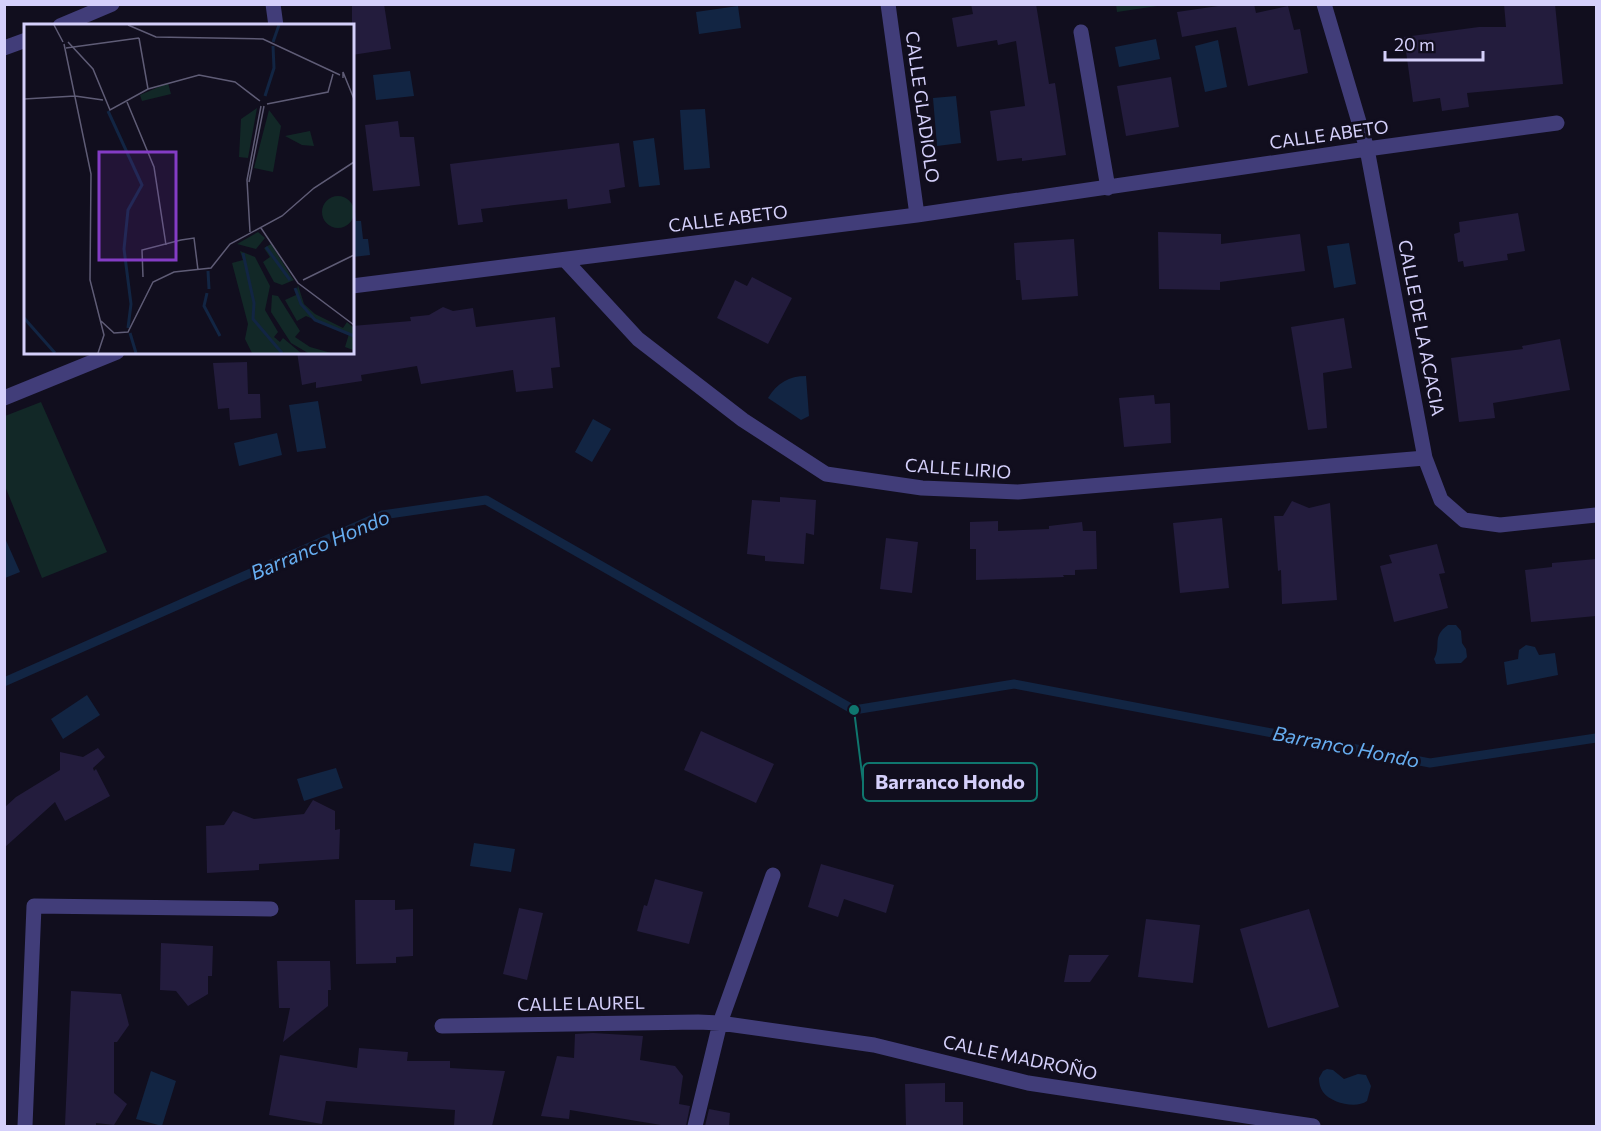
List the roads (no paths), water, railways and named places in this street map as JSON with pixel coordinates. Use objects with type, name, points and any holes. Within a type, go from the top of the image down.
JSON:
[{"type":"street","points":[[65,24],[112,4]]},
{"type":"street","points":[[273,4],[276,24]]},
{"type":"street","name":"CALLE GLADIOLO","points":[[888,4],[917,215]]},
{"type":"street","name":"CALLE DE LA ACACIA","points":[[1324,4],[1367,149],[1425,458],[1441,500],[1464,520],[1500,525],[1596,515]]},
{"type":"street","points":[[1081,32],[1108,188]]},
{"type":"street","points":[[4,48],[24,41]]},
{"type":"street","name":"CALLE ABETO","points":[[354,286],[917,215],[1557,123]]},
{"type":"street","name":"CALLE LIRIO","points":[[565,260],[638,339],[743,420],[826,474],[922,488],[1018,492],[1425,458]]},
{"type":"street","points":[[4,398],[112,354]]},
{"type":"street","points":[[695,1126],[720,1023],[773,875]]},
{"type":"street","points":[[25,1126],[33,906],[271,909]]},
{"type":"street","name":"CALLE LAUREL","points":[[442,1026],[720,1023]]},
{"type":"street","name":"CALLE MADROÑO","points":[[720,1023],[874,1045],[1028,1083],[1313,1126]]},
{"type":"water","points":[[738,6],[741,28],[699,34],[696,12]]},
{"type":"water","points":[[1156,39],[1160,59],[1119,67],[1115,47]]},
{"type":"water","points":[[1218,40],[1227,87],[1205,92],[1195,46]]},
{"type":"water","points":[[410,71],[414,96],[376,100],[373,75]]},
{"type":"water","points":[[956,96],[961,143],[937,146],[933,98]]},
{"type":"water","points":[[705,109],[710,168],[684,170],[680,110]]},
{"type":"water","points":[[654,138],[660,185],[639,187],[633,141]]},
{"type":"water","points":[[354,202],[356,221],[361,221],[363,239],[368,239],[370,255],[354,257]]},
{"type":"water","points":[[1349,243],[1356,284],[1334,288],[1327,246]]},
{"type":"water","points":[[806,376],[809,416],[801,420],[768,398],[784,381]]},
{"type":"water","points":[[318,401],[326,448],[297,452],[289,405]]},
{"type":"water","points":[[593,419],[611,429],[592,462],[575,452]]},
{"type":"water","points":[[277,433],[282,455],[239,466],[234,443]]},
{"type":"water","points":[[4,536],[20,572],[5,578],[4,578]]},
{"type":"water","points":[[1448,625],[1456,625],[1461,631],[1467,657],[1461,663],[1436,664],[1434,659],[1438,637]]},
{"type":"water","points":[[1526,645],[1535,647],[1539,655],[1555,653],[1558,675],[1507,685],[1504,662],[1518,659],[1519,650]]},
{"type":"water","points":[[87,695],[100,715],[63,739],[51,719]]},
{"type":"water","points":[[336,768],[343,788],[304,801],[297,779]]},
{"type":"water","points":[[474,843],[515,849],[511,872],[470,866]]},
{"type":"water","points":[[1327,1069],[1333,1070],[1344,1079],[1358,1074],[1366,1075],[1371,1086],[1367,1101],[1350,1105],[1327,1096],[1321,1089],[1319,1078]]},
{"type":"water","points":[[151,1071],[176,1081],[162,1126],[136,1119]]},
{"type":"waterway","name":"Barranco Hondo","points":[[4,682],[382,515],[486,500],[854,710],[1014,684],[1430,763],[1596,738]]},
{"type":"place","name":"Barranco Hondo","points":[[854,710]]}]
